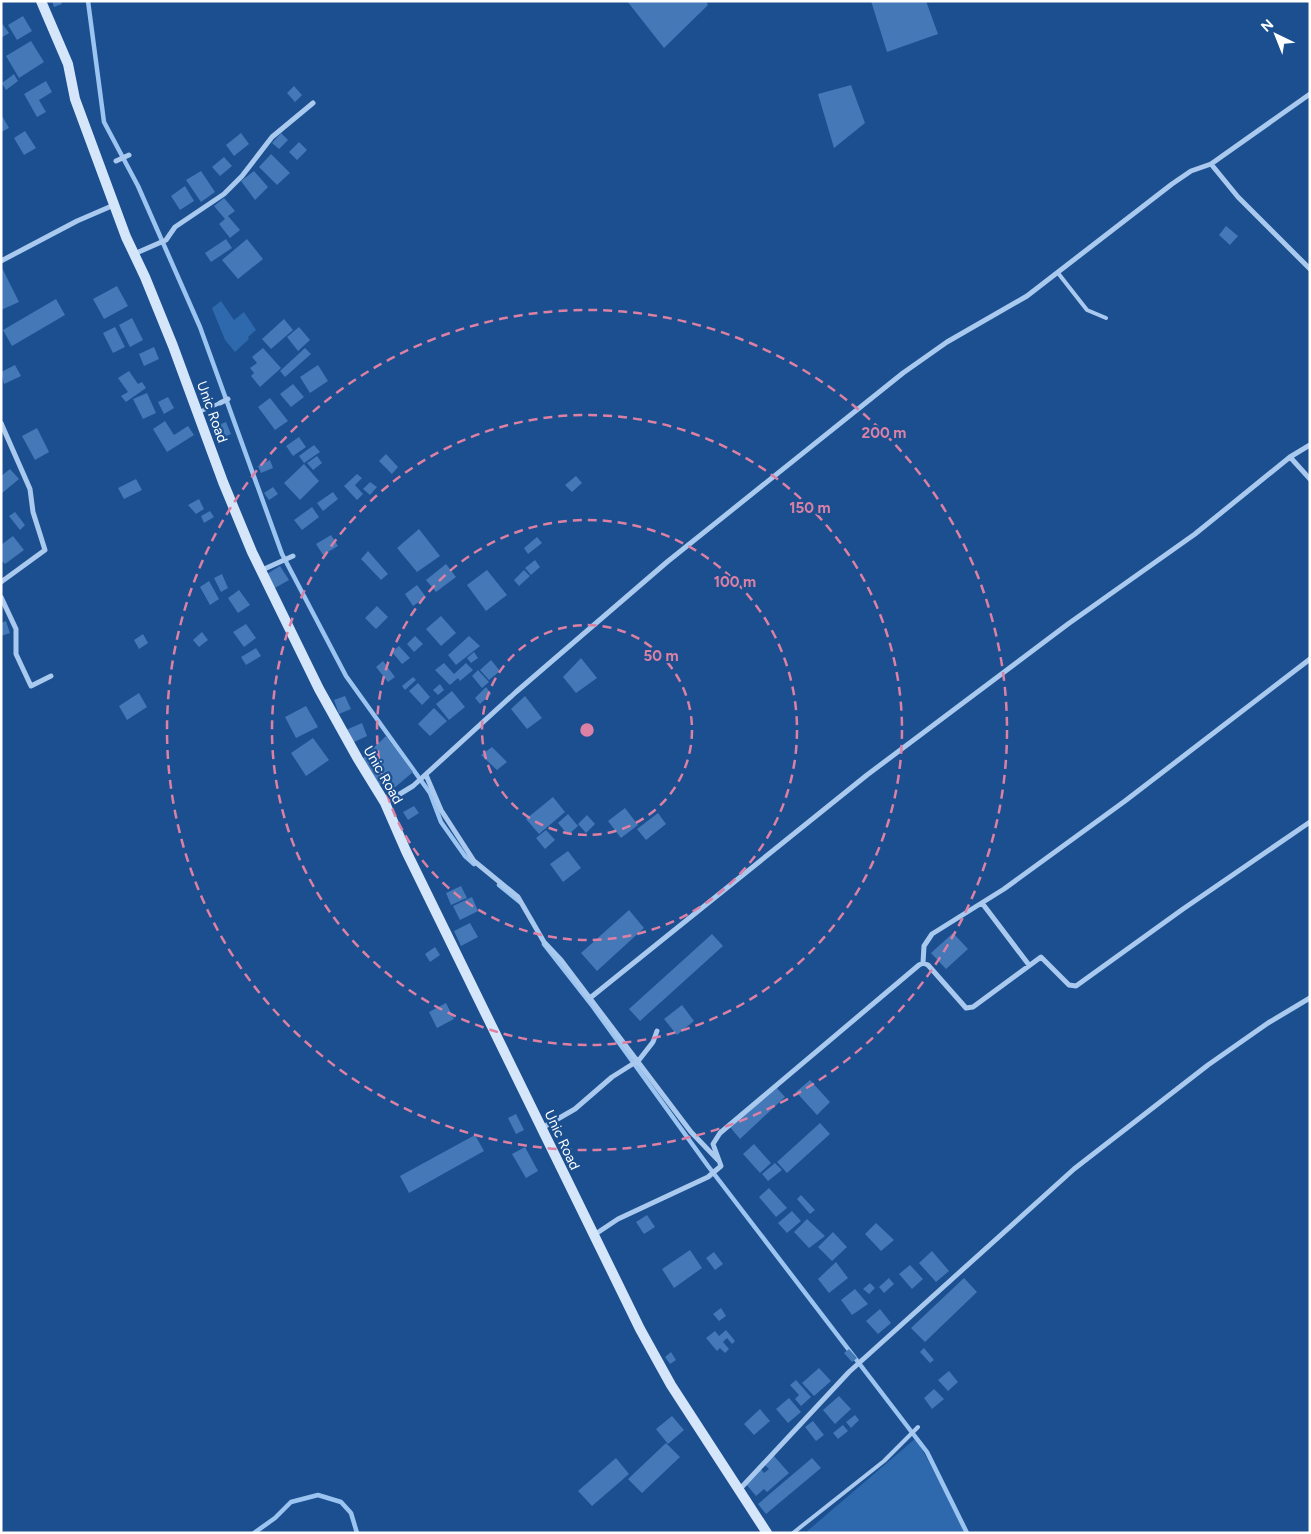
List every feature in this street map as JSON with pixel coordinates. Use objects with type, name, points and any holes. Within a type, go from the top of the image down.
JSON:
[{"type":"main road","name":"Unic Road","points":[[41,1],[68,64],[75,99],[114,205],[199,412],[223,482],[262,570],[319,689],[385,803],[406,851],[640,1329],[671,1385],[768,1533]]},
{"type":"street","points":[[385,803],[413,786],[516,692],[667,562],[874,396],[947,342],[1005,310],[1058,273],[1172,184],[1191,172],[1211,164],[1310,94]]},
{"type":"street","points":[[134,254],[166,240],[175,227],[224,194],[242,176],[272,138],[313,103]]},
{"type":"street","points":[[116,161],[129,155]]},
{"type":"street","points":[[1211,164],[1238,197],[1310,269]]},
{"type":"street","points":[[1,261],[77,221],[114,205]]},
{"type":"street","points":[[220,403],[228,399]]},
{"type":"street","points":[[1,423],[30,489],[33,512],[45,550],[1,582]]},
{"type":"street","points":[[590,998],[867,775],[1068,624],[1195,534],[1290,457],[1310,445]]},
{"type":"street","points":[[1290,457],[1310,479]]},
{"type":"street","points":[[262,570],[292,556]]},
{"type":"street","points":[[1,597],[16,629],[16,654],[32,686],[51,676]]},
{"type":"street","points":[[923,963],[923,950],[926,940],[982,903],[1132,795],[1310,659]]},
{"type":"street","points":[[426,774],[441,810],[474,860],[518,898],[544,942],[561,960],[691,1132],[720,1164]]},
{"type":"street","points":[[923,963],[930,967],[963,1006],[970,1008],[1039,958],[1043,958],[1069,985],[1076,986],[1183,909],[1310,822]]},
{"type":"street","points":[[982,903],[1029,965]]},
{"type":"street","points":[[720,1164],[713,1144],[720,1133],[779,1080],[923,963]]},
{"type":"street","points":[[739,1490],[848,1372],[1074,1168],[1201,1070],[1261,1028],[1310,998]]},
{"type":"street","points":[[542,1128],[575,1109],[612,1077],[638,1061],[653,1042],[657,1031]]},
{"type":"street","points":[[594,1236],[626,1215],[708,1177],[720,1164]]},
{"type":"lane","points":[[1058,273],[1087,310],[1106,318]]},
{"type":"lane","points":[[199,412],[220,403]]},
{"type":"lane","points":[[793,1533],[884,1461],[918,1427]]},
{"type":"shaded area","points":[[221,301],[234,320],[244,312],[256,330],[235,352],[225,340],[212,308]]},
{"type":"shaded area","points":[[916,1438],[967,1533],[805,1533]]},
{"type":"building","points":[[52,1],[61,1],[62,4],[54,7]]},
{"type":"building","points":[[627,1],[706,1],[708,5],[664,48]]},
{"type":"building","points":[[871,1],[926,1],[938,34],[887,52]]},
{"type":"building","points":[[23,16],[32,31],[17,40],[8,25]]},
{"type":"building","points":[[1,22],[9,33],[1,38]]},
{"type":"building","points":[[31,41],[44,62],[19,78],[6,56]]},
{"type":"building","points":[[14,74],[18,81],[6,90],[2,83]]},
{"type":"building","points":[[46,81],[52,92],[39,100],[46,112],[37,117],[24,94]]},
{"type":"building","points":[[851,85],[865,123],[834,148],[818,94]]},
{"type":"building","points":[[294,86],[302,95],[295,102],[287,93]]},
{"type":"building","points":[[1,114],[9,128],[1,132]]},
{"type":"building","points":[[25,131],[36,148],[24,155],[14,138]]},
{"type":"building","points":[[241,133],[249,144],[234,156],[226,145]]},
{"type":"building","points":[[281,133],[288,140],[279,149],[272,143]]},
{"type":"building","points":[[299,142],[307,150],[297,160],[289,152]]},
{"type":"building","points":[[271,154],[290,173],[277,185],[259,167]]},
{"type":"building","points":[[224,157],[232,166],[220,176],[212,167]]},
{"type":"building","points":[[201,171],[215,192],[201,202],[186,180]]},
{"type":"building","points":[[254,171],[268,187],[255,200],[241,181]]},
{"type":"building","points":[[185,186],[194,201],[180,210],[171,196]]},
{"type":"building","points":[[224,198],[235,211],[228,216],[240,230],[230,238],[219,224],[225,219],[214,206]]},
{"type":"building","points":[[1226,226],[1238,236],[1230,245],[1219,235]]},
{"type":"building","points":[[226,239],[232,248],[211,262],[205,253]]},
{"type":"building","points":[[247,239],[263,259],[238,279],[222,260]]},
{"type":"building","points":[[1,266],[19,302],[1,310]]},
{"type":"building","points":[[117,286],[128,306],[104,319],[93,299]]},
{"type":"building","points":[[56,299],[65,315],[12,346],[3,330]]},
{"type":"building","points":[[132,318],[143,340],[130,347],[119,325]]},
{"type":"building","points":[[284,319],[293,330],[271,349],[262,339]]},
{"type":"building","points":[[115,327],[125,347],[113,353],[103,333]]},
{"type":"building","points":[[299,327],[310,340],[298,351],[287,337]]},
{"type":"building","points":[[154,347],[159,359],[144,366],[139,354]]},
{"type":"building","points":[[263,348],[281,368],[260,387],[251,376],[254,373],[250,368],[257,363],[252,357]]},
{"type":"building","points":[[305,348],[311,354],[285,377],[280,371]]},
{"type":"building","points":[[15,365],[21,376],[4,384],[1,372]]},
{"type":"building","points":[[318,365],[328,381],[310,393],[300,377]]},
{"type":"building","points":[[129,371],[138,384],[142,382],[146,388],[126,402],[121,396],[128,392],[118,378]]},
{"type":"building","points":[[293,384],[304,397],[291,407],[280,394]]},
{"type":"building","points":[[147,393],[156,413],[143,419],[133,399]]},
{"type":"building","points":[[168,397],[174,408],[164,414],[158,402]]},
{"type":"building","points":[[270,398],[288,421],[275,430],[258,407]]},
{"type":"building","points":[[165,421],[174,435],[188,426],[194,435],[167,452],[153,429]]},
{"type":"building","points":[[226,422],[231,434],[216,440],[211,428]]},
{"type":"building","points":[[37,428],[49,452],[35,460],[22,436]]},
{"type":"building","points":[[299,437],[306,447],[293,456],[286,446]]},
{"type":"building","points":[[314,445],[320,452],[304,463],[299,456]]},
{"type":"building","points":[[386,454],[398,467],[392,474],[379,461]]},
{"type":"building","points":[[317,456],[322,463],[313,470],[307,463]]},
{"type":"building","points":[[270,460],[273,468],[261,473],[258,466]]},
{"type":"building","points":[[304,464],[319,481],[300,500],[284,483]]},
{"type":"building","points":[[10,469],[19,479],[1,494],[1,476]]},
{"type":"building","points":[[357,474],[362,478],[355,485],[363,494],[357,500],[344,486]]},
{"type":"building","points":[[576,476],[582,483],[572,492],[565,485]]},
{"type":"building","points":[[136,479],[142,490],[124,499],[118,488]]},
{"type":"building","points":[[370,482],[377,487],[370,495],[363,489]]},
{"type":"building","points":[[273,487],[278,494],[269,500],[264,493]]},
{"type":"building","points":[[333,492],[338,499],[323,511],[317,503]]},
{"type":"building","points":[[199,499],[204,509],[196,514],[188,505]]},
{"type":"building","points":[[312,507],[319,517],[302,530],[294,520]]},
{"type":"building","points":[[210,511],[214,517],[204,523],[201,516]]},
{"type":"building","points":[[15,512],[25,525],[20,530],[9,516]]},
{"type":"building","points":[[419,529],[440,556],[417,572],[397,548]]},
{"type":"building","points":[[331,535],[338,546],[323,555],[316,544]]},
{"type":"building","points":[[13,536],[24,550],[5,564],[1,560],[1,545]]},
{"type":"building","points":[[537,537],[542,543],[528,554],[524,548]]},
{"type":"building","points":[[368,551],[388,574],[381,580],[361,559]]},
{"type":"building","points":[[535,560],[540,567],[531,575],[525,568]]},
{"type":"building","points":[[446,564],[456,577],[436,592],[426,580]]},
{"type":"building","points":[[280,566],[289,580],[275,588],[267,574]]},
{"type":"building","points":[[487,570],[507,595],[486,611],[467,585]]},
{"type":"building","points":[[524,570],[530,576],[519,586],[514,580]]},
{"type":"building","points":[[222,574],[228,588],[221,592],[214,578]]},
{"type":"building","points":[[209,581],[219,599],[210,605],[200,587]]},
{"type":"building","points":[[417,585],[426,597],[413,606],[405,594]]},
{"type":"building","points":[[239,590],[250,605],[238,613],[228,598]]},
{"type":"building","points":[[377,606],[388,617],[376,629],[365,618]]},
{"type":"building","points":[[441,616],[456,633],[441,646],[426,629]]},
{"type":"building","points":[[6,621],[10,633],[1,636],[1,623]]},
{"type":"building","points":[[246,624],[256,638],[244,647],[233,632]]},
{"type":"building","points":[[202,632],[208,640],[199,647],[193,640]]},
{"type":"building","points":[[143,634],[148,643],[139,649],[134,640]]},
{"type":"building","points":[[415,636],[423,644],[414,652],[407,644]]},
{"type":"building","points":[[469,636],[480,646],[456,665],[448,655]]},
{"type":"building","points":[[399,646],[410,658],[402,664],[392,652]]},
{"type":"building","points":[[256,648],[261,656],[246,665],[241,657]]},
{"type":"building","points":[[474,652],[478,658],[471,663],[467,658]]},
{"type":"building","points":[[581,658],[597,678],[576,693],[563,677]]},
{"type":"building","points":[[491,660],[500,671],[489,680],[480,670]]},
{"type":"building","points":[[383,661],[395,677],[388,682],[376,667]]},
{"type":"building","points":[[444,663],[454,674],[466,663],[473,670],[460,681],[458,678],[450,685],[435,670]]},
{"type":"building","points":[[478,670],[489,682],[482,688],[472,676]]},
{"type":"building","points":[[413,677],[416,680],[405,690],[402,686]]},
{"type":"building","points":[[418,683],[430,697],[422,705],[409,691]]},
{"type":"building","points":[[440,684],[444,690],[438,695],[433,690]]},
{"type":"building","points":[[486,687],[491,694],[480,704],[475,698]]},
{"type":"building","points":[[452,691],[465,707],[449,720],[436,704]]},
{"type":"building","points":[[139,693],[147,707],[127,720],[119,706]]},
{"type":"building","points":[[345,696],[351,709],[339,714],[334,700]]},
{"type":"building","points":[[525,696],[542,718],[527,729],[511,709]]},
{"type":"building","points":[[306,706],[318,727],[296,738],[285,717]]},
{"type":"building","points":[[434,708],[447,721],[430,736],[418,724]]},
{"type":"building","points":[[362,723],[367,736],[352,743],[346,730]]},
{"type":"building","points":[[386,736],[413,772],[393,789],[379,784],[362,759]]},
{"type":"building","points":[[313,738],[329,760],[306,776],[291,753]]},
{"type":"building","points":[[492,747],[507,762],[497,770],[481,755]]},
{"type":"building","points":[[553,797],[565,812],[539,834],[526,819]]},
{"type":"building","points":[[414,806],[419,813],[408,820],[403,812]]},
{"type":"building","points":[[625,808],[638,825],[621,838],[608,821]]},
{"type":"building","points":[[658,813],[666,824],[646,840],[637,829]]},
{"type":"building","points":[[568,814],[578,826],[568,835],[558,823]]},
{"type":"building","points":[[587,815],[595,824],[586,833],[578,824]]},
{"type":"building","points":[[546,830],[555,840],[545,849],[536,838]]},
{"type":"building","points":[[568,851],[581,868],[563,882],[550,864]]},
{"type":"building","points":[[461,886],[467,898],[451,905],[446,893]]},
{"type":"building","points":[[472,897],[478,911],[460,920],[453,906]]},
{"type":"building","points":[[629,910],[644,928],[597,971],[581,953]]},
{"type":"building","points":[[470,923],[478,937],[461,946],[454,931]]},
{"type":"building","points":[[953,933],[968,949],[946,969],[931,953]]},
{"type":"building","points":[[712,934],[723,946],[640,1021],[629,1009]]},
{"type":"building","points":[[435,947],[440,955],[430,962],[425,954]]},
{"type":"building","points":[[446,1003],[454,1019],[437,1028],[429,1012]]},
{"type":"building","points":[[682,1005],[694,1021],[677,1035],[664,1019]]},
{"type":"building","points":[[810,1080],[830,1102],[817,1115],[796,1092]]},
{"type":"building","points":[[775,1086],[785,1097],[740,1139],[730,1127]]},
{"type":"building","points":[[516,1114],[524,1130],[516,1134],[508,1118]]},
{"type":"building","points":[[820,1123],[830,1134],[787,1173],[777,1162]]},
{"type":"building","points":[[475,1135],[484,1151],[409,1193],[400,1176]]},
{"type":"building","points":[[754,1144],[771,1163],[760,1173],[743,1154]]},
{"type":"building","points":[[525,1147],[538,1171],[526,1178],[512,1154]]},
{"type":"building","points":[[775,1163],[782,1170],[768,1181],[762,1174]]},
{"type":"building","points":[[769,1188],[787,1208],[776,1217],[759,1197]]},
{"type":"building","points":[[801,1195],[815,1210],[810,1214],[797,1199]]},
{"type":"building","points":[[792,1211],[801,1221],[787,1233],[778,1223]]},
{"type":"building","points":[[647,1215],[655,1227],[644,1234],[636,1222]]},
{"type":"building","points":[[807,1219],[825,1236],[809,1248],[794,1232]]},
{"type":"building","points":[[876,1223],[894,1240],[881,1251],[865,1234]]},
{"type":"building","points":[[833,1232],[847,1247],[832,1261],[818,1247]]},
{"type":"building","points":[[690,1250],[702,1268],[674,1288],[662,1269]]},
{"type":"building","points":[[932,1251],[949,1271],[936,1282],[919,1263]]},
{"type":"building","points":[[714,1252],[723,1264],[715,1270],[706,1258]]},
{"type":"building","points":[[836,1262],[848,1278],[829,1293],[818,1279]]},
{"type":"building","points":[[910,1265],[923,1279],[912,1289],[899,1274]]},
{"type":"building","points":[[889,1278],[894,1284],[884,1293],[879,1287]]},
{"type":"building","points":[[964,1278],[977,1292],[925,1342],[911,1328]]},
{"type":"building","points":[[870,1283],[875,1288],[869,1294],[863,1289]]},
{"type":"building","points":[[855,1289],[868,1304],[852,1315],[841,1300]]},
{"type":"building","points":[[721,1308],[726,1316],[719,1321],[713,1314]]},
{"type":"building","points":[[880,1309],[891,1323],[878,1334],[866,1321]]},
{"type":"building","points":[[726,1330],[735,1341],[732,1344],[727,1338],[723,1342],[729,1349],[725,1353],[720,1348],[717,1351],[706,1338],[715,1331],[719,1336]]},
{"type":"building","points":[[924,1348],[934,1360],[930,1363],[920,1352]]},
{"type":"building","points":[[849,1349],[857,1358],[852,1362],[844,1353]]},
{"type":"building","points":[[671,1352],[676,1360],[670,1364],[665,1357]]},
{"type":"building","points":[[819,1368],[831,1381],[814,1396],[802,1383]]},
{"type":"building","points":[[949,1371],[958,1382],[948,1391],[938,1380]]},
{"type":"building","points":[[796,1380],[811,1397],[801,1406],[795,1399],[799,1395],[790,1385]]},
{"type":"building","points":[[934,1389],[944,1399],[932,1409],[924,1398]]},
{"type":"building","points":[[839,1396],[851,1409],[835,1424],[823,1410]]},
{"type":"building","points":[[789,1398],[801,1412],[788,1423],[776,1409]]},
{"type":"building","points":[[760,1409],[770,1421],[754,1435],[744,1424]]},
{"type":"building","points":[[855,1415],[859,1420],[851,1428],[846,1422]]},
{"type":"building","points":[[672,1416],[684,1430],[668,1444],[656,1429]]},
{"type":"building","points":[[813,1421],[824,1435],[816,1441],[805,1427]]},
{"type":"building","points":[[843,1425],[848,1431],[838,1439],[833,1433]]},
{"type":"building","points":[[666,1443],[680,1457],[642,1493],[628,1479]]},
{"type":"building","points":[[774,1456],[789,1473],[767,1492],[764,1489],[756,1496],[745,1483],[761,1469],[764,1473],[769,1469],[764,1464]]},
{"type":"building","points":[[616,1458],[629,1474],[592,1506],[578,1491]]},
{"type":"building","points":[[812,1458],[821,1468],[766,1514],[758,1504]]},
{"type":"waterway","points":[[88,1],[104,122],[138,186],[200,327],[282,554],[346,676],[430,793],[441,822],[465,856],[474,864]]},
{"type":"waterway","points":[[499,885],[520,902]]},
{"type":"waterway","points":[[544,944],[591,1004],[708,1166],[927,1452],[967,1533]]},
{"type":"waterway","points":[[254,1533],[275,1518],[291,1502],[318,1495],[341,1502],[351,1513],[357,1533]]}]
